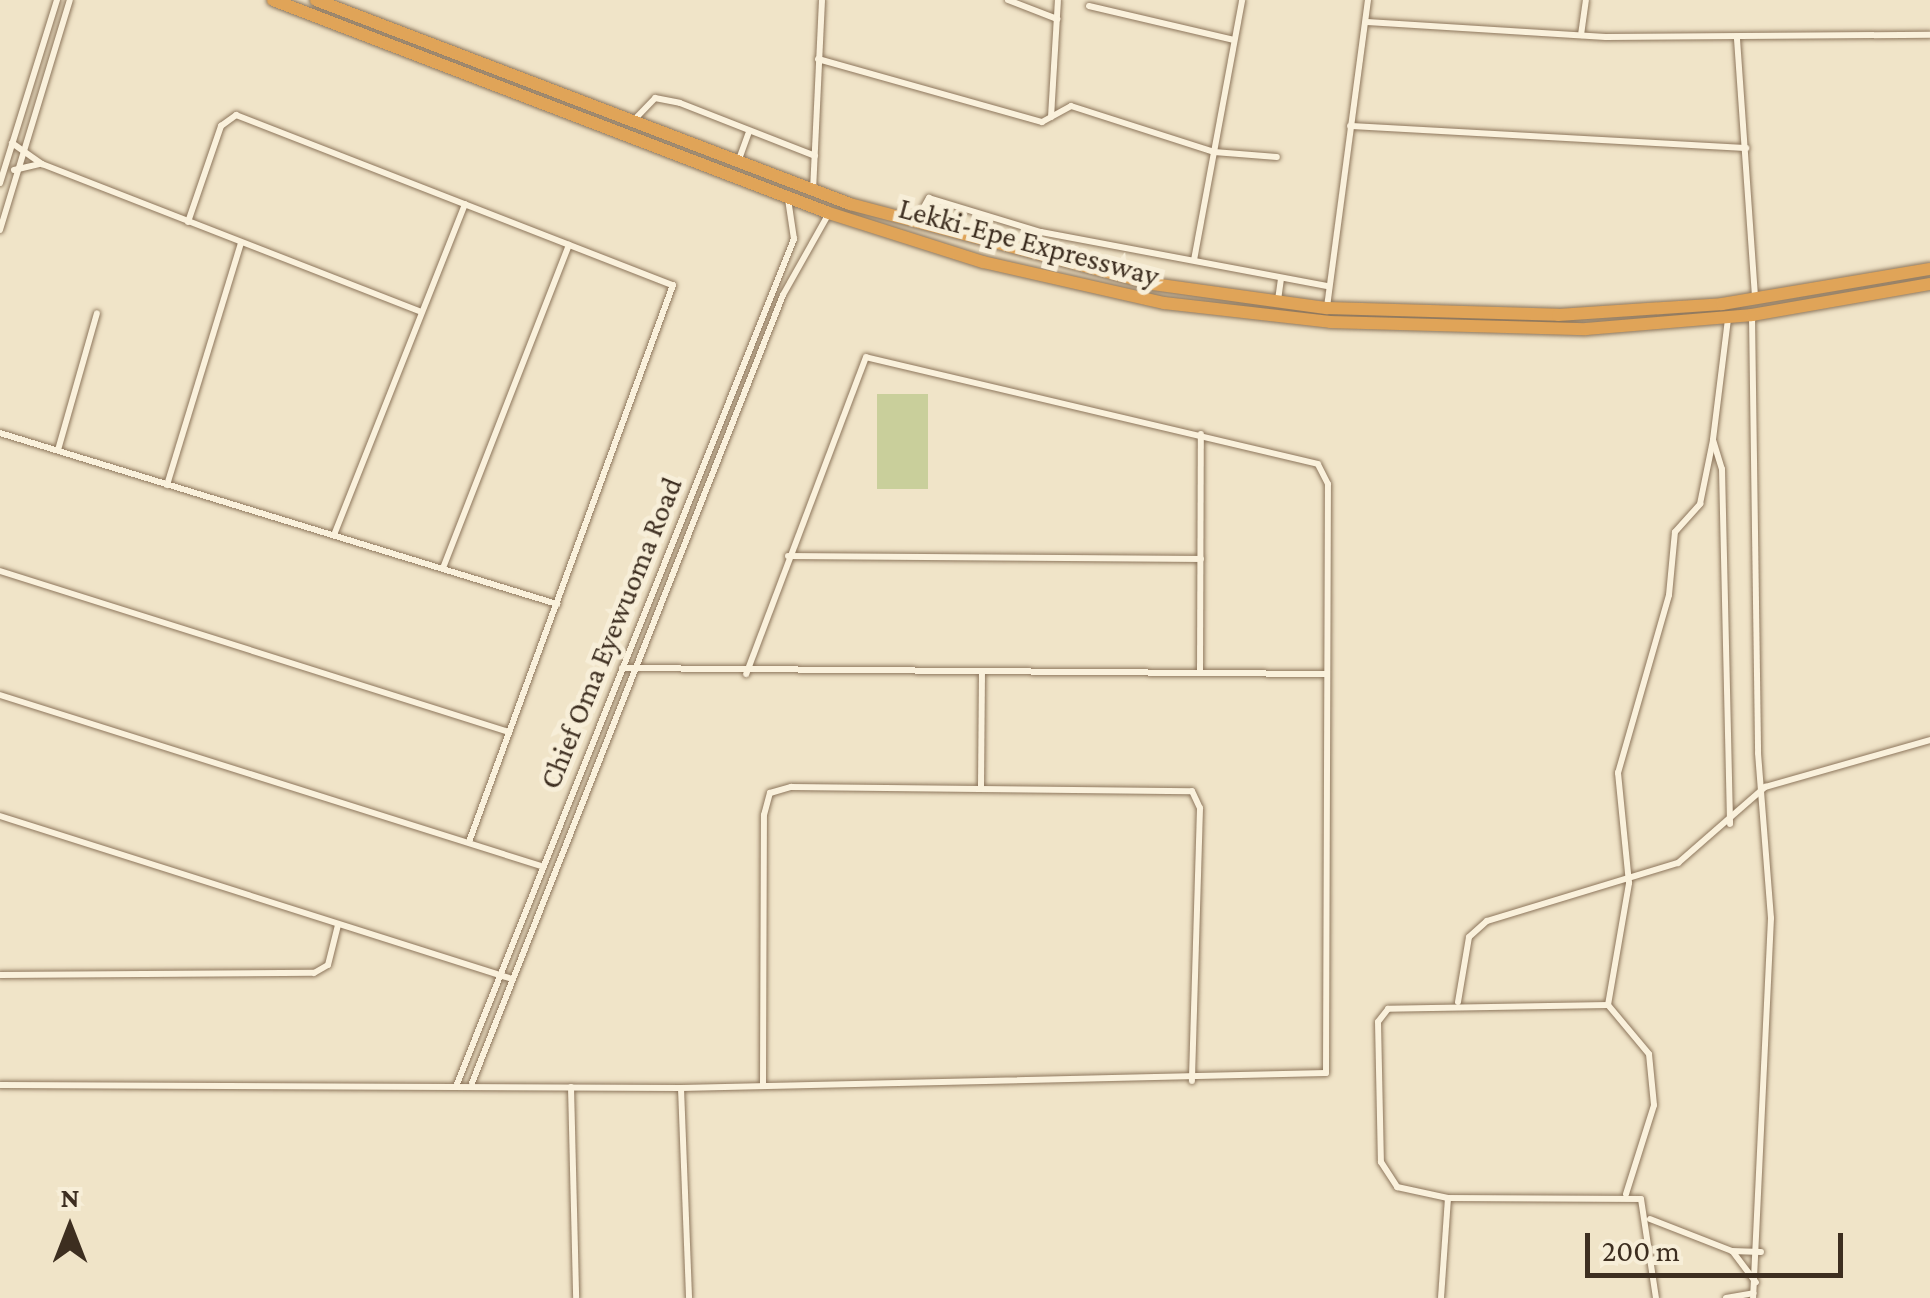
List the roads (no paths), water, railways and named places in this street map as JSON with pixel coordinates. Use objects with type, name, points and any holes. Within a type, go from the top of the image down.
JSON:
[{"type":"highway","name":"Lekki-Epe Expressway","points":[[273,0],[631,123],[814,192],[915,225],[1084,271],[1327,308],[1558,315],[1756,299],[1930,269]]},
{"type":"highway","name":"Lekki-Epe Expressway","points":[[316,0],[469,68],[788,198],[1101,291],[1258,315],[1475,330],[1752,315],[1930,284]]},
{"type":"street","points":[[0,183],[57,0]]},
{"type":"street","points":[[0,230],[70,0]]},
{"type":"street","points":[[814,192],[822,0]]},
{"type":"street","points":[[1008,0],[1056,20]]},
{"type":"street","points":[[1051,118],[1058,0]]},
{"type":"street","points":[[1194,260],[1242,0]]},
{"type":"street","points":[[1327,308],[1368,0]]},
{"type":"street","points":[[1581,35],[1586,0]]},
{"type":"street","points":[[1089,6],[1234,40]]},
{"type":"street","points":[[1366,22],[1581,35],[1737,39],[1930,35]]},
{"type":"street","points":[[1737,39],[1756,299]]},
{"type":"street","points":[[818,59],[1051,118],[1070,106],[1214,152],[1277,157]]},
{"type":"street","points":[[631,123],[654,98],[815,156]]},
{"type":"street","points":[[188,222],[221,126],[236,116],[569,245],[675,291],[469,842]]},
{"type":"street","points":[[1350,126],[1746,148]]},
{"type":"street","points":[[738,164],[748,134]]},
{"type":"street","points":[[12,143],[24,147],[42,164],[420,311]]},
{"type":"street","points":[[4,167],[17,170],[42,164]]},
{"type":"street","name":"Chief Oma Eyewuoma Road","points":[[456,1084],[794,239],[788,198]]},
{"type":"street","points":[[915,225],[930,198],[1042,232],[1327,286]]},
{"type":"street","points":[[334,535],[464,204]]},
{"type":"street","name":"Chief Oma Eyewuoma Road","points":[[472,1083],[510,978],[783,295],[829,213]]},
{"type":"street","points":[[167,484],[241,242]]},
{"type":"street","points":[[444,568],[569,245]]},
{"type":"street","points":[[1278,300],[1281,278]]},
{"type":"street","points":[[58,450],[97,313]]},
{"type":"street","points":[[1726,1298],[1754,1296],[1761,1252],[1772,918],[1766,787],[1758,753],[1752,315]]},
{"type":"street","points":[[1626,1194],[1654,1105],[1653,1074],[1642,1038],[1615,1023],[1608,1004],[1629,883],[1618,773],[1669,595],[1675,532],[1700,504],[1713,440],[1728,317]]},
{"type":"street","points":[[0,1085],[472,1083],[681,1088],[1192,1081],[1326,1073],[1325,473],[1201,434],[866,357],[746,674]]},
{"type":"street","points":[[0,433],[557,604]]},
{"type":"street","points":[[1200,673],[1201,434]]},
{"type":"street","points":[[1713,440],[1722,469],[1730,825]]},
{"type":"street","points":[[788,556],[1201,559]]},
{"type":"street","points":[[0,571],[509,732]]},
{"type":"street","points":[[622,668],[632,672],[746,674],[1327,674]]},
{"type":"street","points":[[981,786],[982,674]]},
{"type":"street","points":[[0,696],[542,866]]},
{"type":"street","points":[[1458,1002],[1474,928],[1629,883],[1703,849],[1766,787],[1930,740]]},
{"type":"street","points":[[764,1084],[770,793],[981,786],[1159,785],[1197,799],[1192,1081]]},
{"type":"street","points":[[0,816],[510,978]]},
{"type":"street","points":[[0,975],[314,974],[328,965],[338,925]]},
{"type":"street","points":[[1608,1004],[1405,1004],[1378,1022],[1386,1178],[1448,1198],[1626,1194],[1640,1199],[1650,1219],[1659,1298],[1648,1298]]},
{"type":"street","points":[[571,1087],[576,1298]]},
{"type":"street","points":[[681,1088],[689,1298]]},
{"type":"street","points":[[1441,1298],[1448,1198]]},
{"type":"street","points":[[1650,1219],[1732,1252],[1761,1252]]},
{"type":"street","points":[[1732,1252],[1756,1283]]}]
